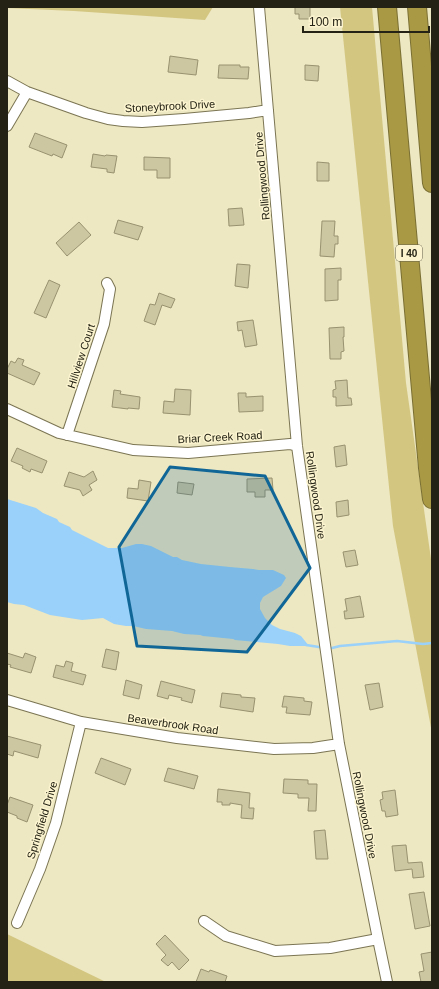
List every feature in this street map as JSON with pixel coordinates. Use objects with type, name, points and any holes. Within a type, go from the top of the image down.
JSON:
[{"type":"highway","name":"I 40","points":[[387,7],[428,468],[432,498]]},
{"type":"highway","points":[[417,7],[432,184]]},
{"type":"street","name":"Rollingwood Drive","points":[[259,7],[297,446],[339,744],[387,982]]},
{"type":"street","name":"Stoneybrook Drive","points":[[7,81],[27,92],[86,112],[123,121],[142,122],[184,119],[268,110]]},
{"type":"street","points":[[7,126],[27,92]]},
{"type":"street","name":"Hillview Court","points":[[67,435],[104,324],[110,289],[107,283]]},
{"type":"street","name":"Briar Creek Road","points":[[7,409],[59,433],[132,450],[188,453],[290,444],[297,446]]},
{"type":"street","name":"Beaverbrook Road","points":[[7,700],[81,722],[177,738],[274,749],[313,748],[339,744]]},
{"type":"street","name":"Springfield Drive","points":[[17,923],[40,869],[56,823],[81,722]]},
{"type":"street","points":[[204,921],[226,936],[275,951],[330,948],[378,939]]},
{"type":"highlighted area","points":[[170,467],[265,476],[310,568],[247,652],[137,646],[119,547]]},
{"type":"shaded area","points":[[7,7],[213,7],[205,20]]},
{"type":"shaded area","points":[[340,7],[372,7],[406,383],[432,566],[432,733],[393,526]]},
{"type":"shaded area","points":[[7,934],[106,982],[7,982]]},
{"type":"water","points":[[7,499],[36,508],[57,519],[59,522],[70,527],[72,530],[108,548],[122,548],[142,544],[151,546],[182,560],[201,564],[273,570],[284,575],[286,578],[281,586],[263,597],[260,603],[260,609],[265,618],[272,625],[301,636],[309,646],[290,646],[146,629],[114,624],[103,618],[82,620],[50,615],[24,605],[7,602]]},
{"type":"building","points":[[295,7],[310,7],[310,19],[299,19],[299,14],[295,14]]},
{"type":"building","points":[[170,56],[198,60],[196,75],[168,72]]},
{"type":"building","points":[[219,65],[240,65],[240,67],[249,67],[248,79],[218,78]]},
{"type":"building","points":[[305,65],[319,66],[318,81],[305,80]]},
{"type":"building","points":[[35,133],[67,145],[62,158],[53,154],[52,156],[29,147]]},
{"type":"building","points":[[93,154],[117,156],[114,173],[107,172],[107,169],[91,167]]},
{"type":"building","points":[[144,157],[170,158],[170,178],[157,178],[157,170],[144,170]]},
{"type":"building","points":[[317,162],[329,163],[329,181],[317,181]]},
{"type":"building","points":[[242,208],[244,225],[229,226],[228,209]]},
{"type":"building","points":[[118,220],[143,227],[138,240],[114,233]]},
{"type":"building","points":[[322,221],[335,221],[334,236],[338,236],[338,244],[335,244],[334,257],[320,256]]},
{"type":"building","points":[[79,222],[91,235],[67,256],[56,243]]},
{"type":"building","points":[[237,264],[250,265],[248,288],[235,286]]},
{"type":"building","points":[[341,268],[341,280],[338,280],[338,300],[325,301],[325,269]]},
{"type":"building","points":[[49,280],[60,285],[46,318],[34,313]]},
{"type":"building","points":[[159,293],[175,299],[171,308],[162,305],[155,325],[144,321],[150,304],[155,305]]},
{"type":"building","points":[[253,320],[257,345],[245,347],[242,330],[238,331],[237,322]]},
{"type":"building","points":[[344,327],[344,351],[341,352],[341,359],[330,359],[329,328]]},
{"type":"building","points":[[18,358],[24,360],[22,365],[40,373],[34,385],[7,373],[7,369],[11,361],[15,363]]},
{"type":"building","points":[[347,380],[348,398],[351,398],[352,405],[336,406],[336,397],[333,397],[333,390],[336,389],[335,381]]},
{"type":"building","points":[[175,389],[191,390],[190,415],[163,413],[164,401],[174,402]]},
{"type":"building","points":[[114,390],[121,391],[120,394],[140,397],[139,409],[112,407]]},
{"type":"building","points":[[238,393],[246,393],[246,397],[263,396],[263,411],[239,412]]},
{"type":"building","points":[[345,445],[347,465],[336,467],[334,447]]},
{"type":"building","points":[[17,448],[47,461],[42,473],[31,469],[30,472],[22,468],[23,466],[11,461]]},
{"type":"building","points":[[93,471],[97,480],[89,485],[92,490],[83,496],[80,490],[64,486],[69,472],[84,477]]},
{"type":"building","points":[[272,478],[273,490],[265,490],[265,497],[255,497],[255,492],[247,492],[247,479]]},
{"type":"building","points":[[139,480],[151,482],[148,501],[127,498],[128,488],[138,489]]},
{"type":"building","points":[[178,482],[194,484],[192,495],[177,493]]},
{"type":"building","points":[[348,500],[349,515],[337,517],[336,502]]},
{"type":"building","points":[[355,550],[358,565],[346,567],[343,552]]},
{"type":"building","points":[[360,596],[364,617],[345,619],[344,611],[347,611],[345,599]]},
{"type":"building","points":[[106,649],[119,652],[116,670],[102,667]]},
{"type":"building","points":[[7,653],[23,658],[25,653],[36,657],[31,673],[10,667],[11,665],[7,664]]},
{"type":"building","points":[[66,661],[73,663],[71,671],[86,675],[83,685],[53,677],[56,665],[64,667]]},
{"type":"building","points":[[126,680],[142,685],[139,699],[123,695]]},
{"type":"building","points":[[161,681],[195,690],[192,703],[181,700],[182,698],[169,695],[168,699],[157,696]]},
{"type":"building","points":[[379,683],[383,707],[370,710],[365,685]]},
{"type":"building","points":[[222,693],[255,698],[253,712],[220,707]]},
{"type":"building","points":[[284,696],[304,698],[304,701],[312,702],[310,715],[286,713],[287,707],[282,707]]},
{"type":"building","points":[[7,736],[41,745],[38,758],[14,751],[13,756],[7,754]]},
{"type":"building","points":[[101,758],[131,769],[125,785],[95,773]]},
{"type":"building","points":[[168,768],[198,776],[194,789],[164,781]]},
{"type":"building","points":[[284,779],[308,780],[308,784],[317,784],[316,811],[308,811],[309,798],[298,798],[298,794],[283,793]]},
{"type":"building","points":[[218,789],[250,793],[249,808],[254,808],[253,819],[241,818],[242,805],[230,803],[230,805],[222,805],[222,802],[217,802]]},
{"type":"building","points":[[395,790],[398,815],[386,817],[385,811],[382,811],[380,800],[383,799],[382,792]]},
{"type":"building","points":[[10,797],[33,805],[27,822],[7,812],[7,805]]},
{"type":"building","points":[[325,830],[328,859],[316,859],[314,831]]},
{"type":"building","points":[[406,845],[408,863],[422,862],[424,877],[413,878],[412,869],[395,871],[392,846]]},
{"type":"building","points":[[424,892],[430,926],[415,929],[409,894]]},
{"type":"building","points":[[165,935],[189,960],[179,970],[172,962],[168,966],[161,960],[166,955],[156,944]]},
{"type":"building","points":[[432,952],[432,982],[421,982],[419,972],[424,971],[421,954]]},
{"type":"building","points":[[201,969],[209,972],[210,970],[227,976],[225,982],[196,982]]},
{"type":"waterway","points":[[332,648],[397,641],[423,644],[432,643]]},
{"type":"waterway","points":[[306,645],[319,647]]}]
